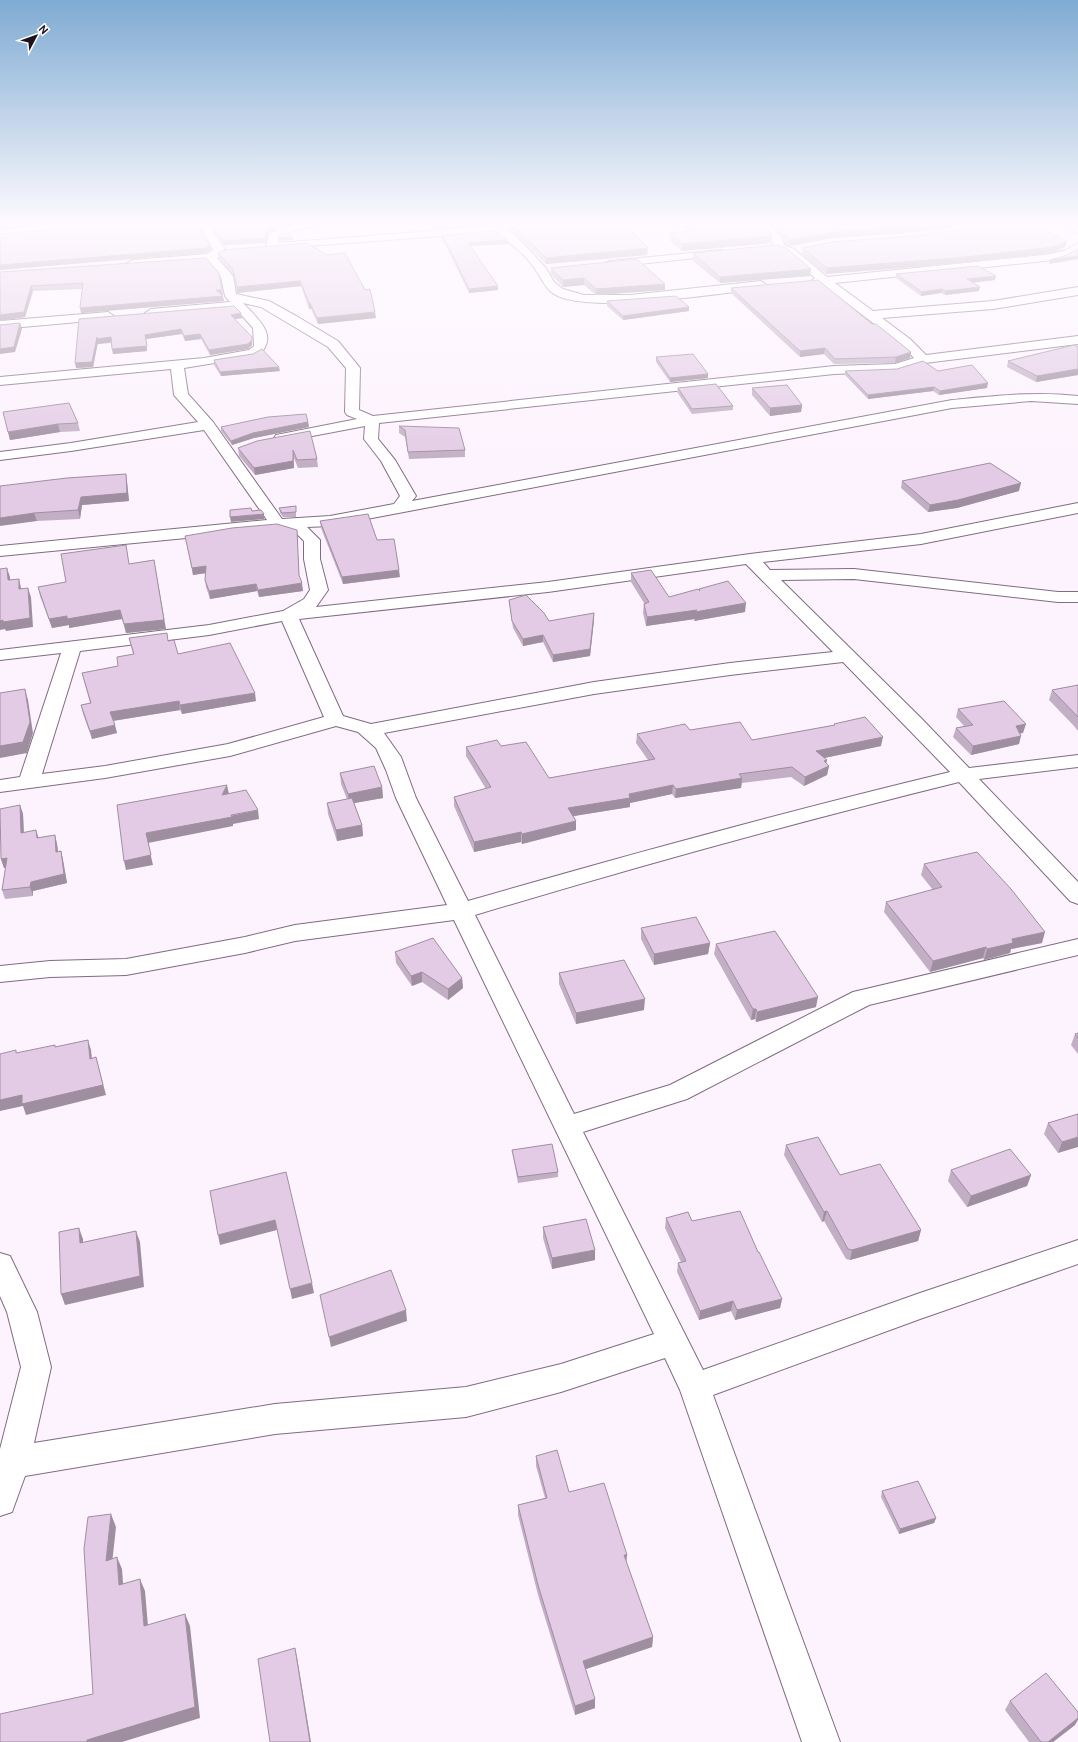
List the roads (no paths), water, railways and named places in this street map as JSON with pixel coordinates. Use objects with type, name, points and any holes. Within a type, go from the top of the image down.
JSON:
[{"type":"street","points":[[138,314],[219,302]]},
{"type":"street","points":[[0,381],[177,366],[253,353],[260,347],[261,338],[259,327],[237,302]]},
{"type":"street","points":[[252,302],[265,304],[333,344],[353,368],[352,412],[372,420]]},
{"type":"street","points":[[853,302],[906,342],[923,358]]},
{"type":"street","points":[[870,315],[993,305],[1008,302]]},
{"type":"street","points":[[0,325],[122,315]]},
{"type":"street","points":[[270,440],[372,420],[834,370],[896,368],[923,358],[1078,340]]},
{"type":"street","points":[[177,366],[181,395],[208,425],[234,450],[278,524],[303,531],[312,540],[312,559],[319,590],[310,603],[288,615]]},
{"type":"street","points":[[0,551],[278,524],[330,521],[952,404],[1053,396],[1078,400]]},
{"type":"street","points":[[372,420],[371,438],[388,460],[408,496],[399,508]]},
{"type":"street","points":[[0,456],[78,446],[208,425]]},
{"type":"street","points":[[0,655],[209,630],[288,615],[555,586],[921,539],[1078,508]]},
{"type":"street","points":[[750,560],[848,656],[964,775],[1078,896]]},
{"type":"street","points":[[766,575],[854,574],[1078,597]]},
{"type":"street","points":[[288,615],[335,720]]},
{"type":"street","points":[[29,782],[72,647]]},
{"type":"street","points":[[369,730],[594,688],[730,669],[848,656]]},
{"type":"street","points":[[0,786],[105,772],[230,750],[335,720],[349,721],[369,730],[384,744],[396,765],[406,798],[695,1387],[821,1742]]},
{"type":"street","points":[[0,974],[50,969],[126,967],[245,945],[295,933],[462,911],[647,857],[836,806],[964,775],[1078,761]]},
{"type":"street","points":[[568,1126],[678,1092],[862,998],[1078,946]]},
{"type":"street","points":[[695,1387],[920,1306],[1078,1252]]},
{"type":"street","points":[[0,1265],[22,1312],[36,1367],[13,1462],[0,1500]]},
{"type":"street","points":[[13,1462],[275,1419],[466,1402],[561,1378],[673,1342]]}]
